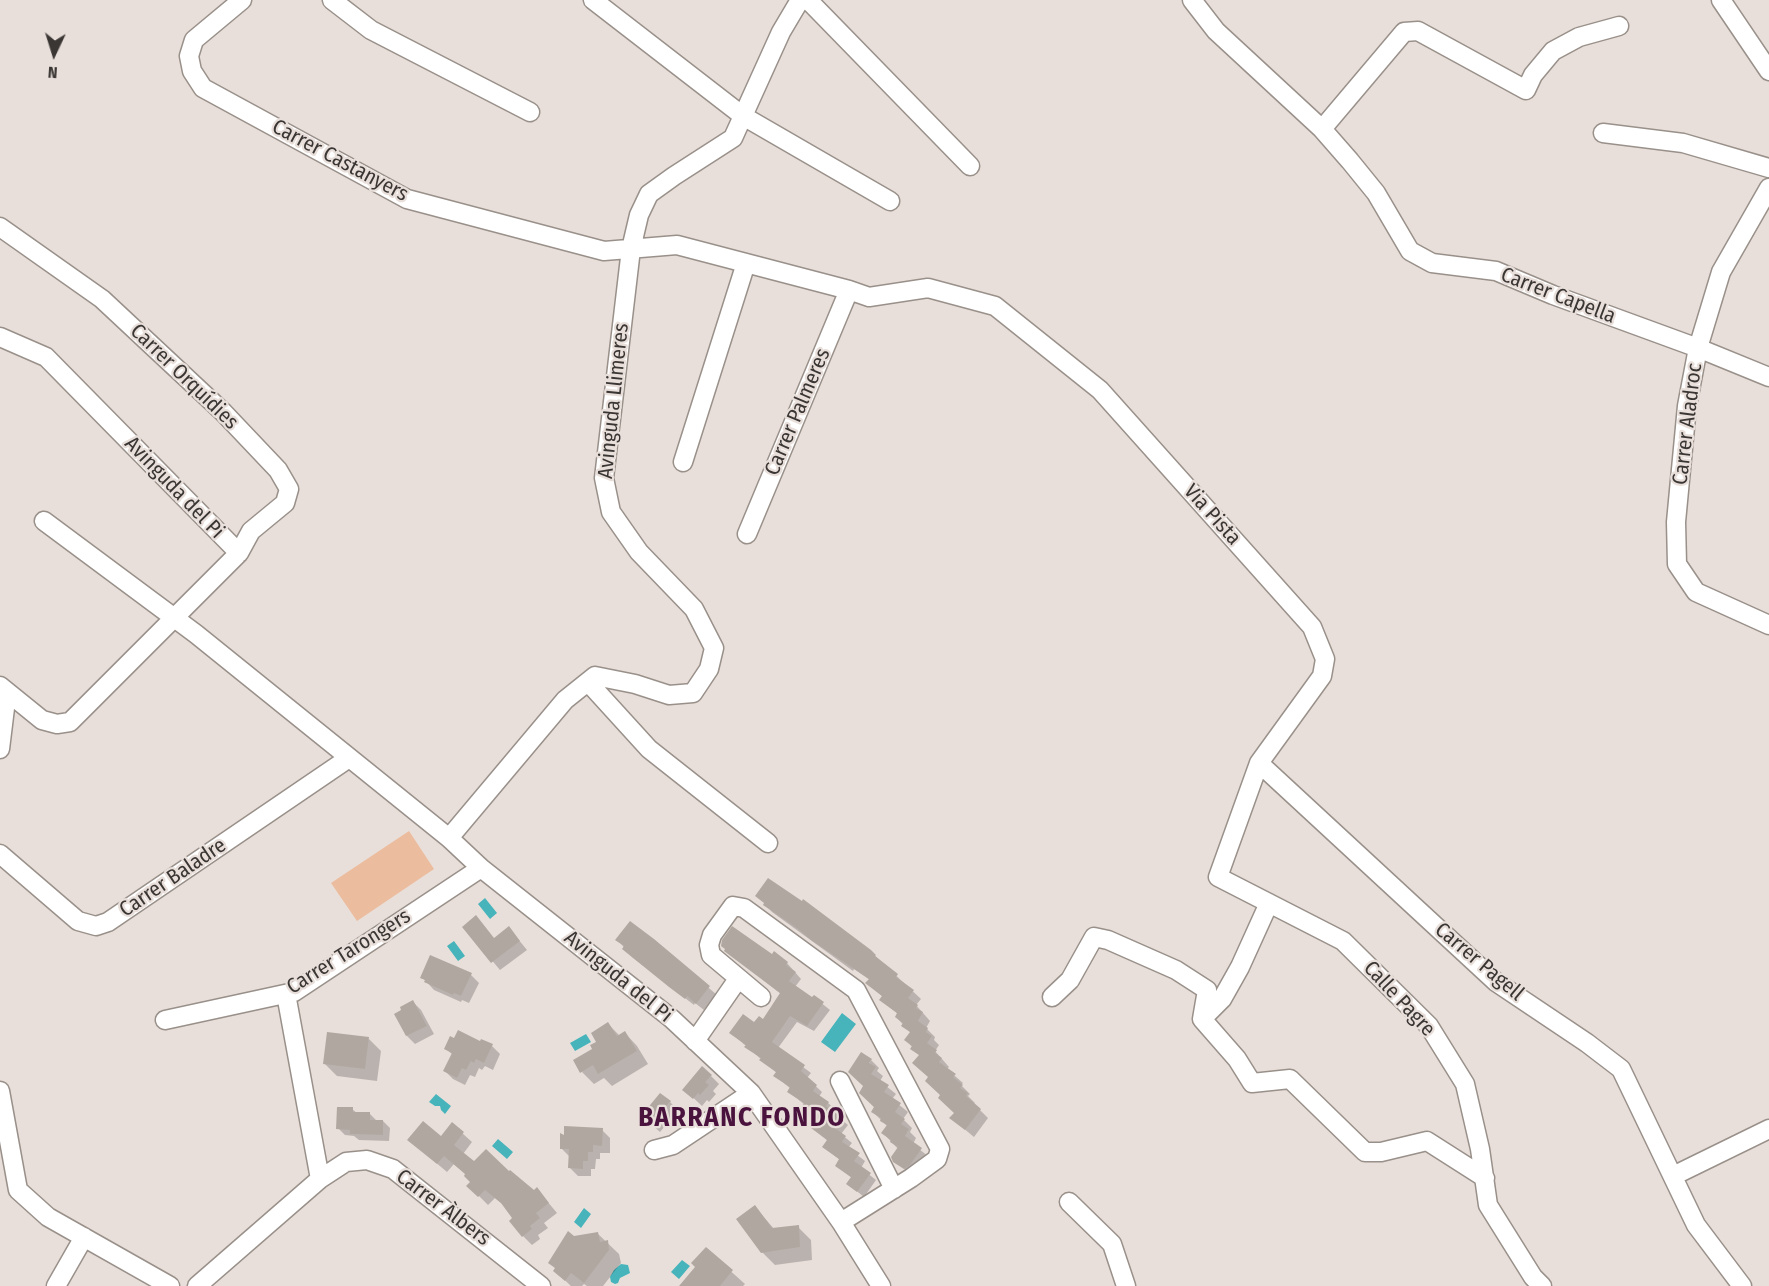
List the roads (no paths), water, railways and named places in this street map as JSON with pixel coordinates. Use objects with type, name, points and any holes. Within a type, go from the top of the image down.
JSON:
[{"type":"street","name":"Carrer Castanyers","points":[[242,0],[194,40],[189,56],[192,71],[204,88],[407,199],[604,251],[630,249]]},
{"type":"street","points":[[332,0],[371,30],[530,112]]},
{"type":"street","points":[[593,0],[743,116],[890,201]]},
{"type":"street","name":"Avinguda Llimeres","points":[[588,682],[595,676],[635,684],[669,695],[693,693],[709,669],[714,648],[694,609],[639,552],[610,512],[604,478],[630,249],[639,215],[650,194],[732,138],[781,32],[800,0]]},
{"type":"street","points":[[808,0],[970,166]]},
{"type":"street","points":[[1192,0],[1216,32],[1322,129],[1350,93],[1404,32],[1418,31],[1526,90],[1533,75],[1553,51],[1579,37],[1619,26]]},
{"type":"street","points":[[1721,0],[1769,70]]},
{"type":"street","name":"Carrer Capella","points":[[1322,129],[1376,193],[1410,251],[1432,263],[1496,271],[1769,377]]},
{"type":"street","points":[[1603,133],[1683,143],[1769,168]]},
{"type":"street","name":"Carrer Aladroc","points":[[1769,188],[1721,272],[1698,348],[1687,406],[1676,522],[1677,564],[1696,592],[1769,625]]},
{"type":"street","name":"Carrer Orquídies","points":[[0,227],[102,299],[224,412],[278,470],[290,489],[285,503],[251,531],[238,554]]},
{"type":"street","points":[[630,249],[677,245],[849,290]]},
{"type":"street","points":[[683,462],[746,263]]},
{"type":"street","name":"Via Pista","points":[[849,290],[869,297],[928,288],[995,306],[1100,390],[1312,627],[1325,659],[1322,676],[1258,763],[1218,877]]},
{"type":"street","name":"Carrer Palmeres","points":[[747,534],[849,290]]},
{"type":"street","name":"Avinguda del Pi","points":[[0,337],[46,357],[238,554],[70,722],[57,724],[42,720],[4,689]]},
{"type":"street","points":[[44,521],[175,618],[448,838],[481,868]]},
{"type":"street","points":[[448,838],[565,700],[588,682],[649,749],[768,843]]},
{"type":"street","points":[[0,749],[4,689]]},
{"type":"street","name":"Carrer Baladre","points":[[0,854],[78,921],[96,926],[108,922],[349,758]]},
{"type":"street","name":"Carrer Pagell","points":[[1258,763],[1496,982],[1587,1043],[1621,1069],[1696,1225],[1742,1286]]},
{"type":"street","name":"Avinguda del Pi","points":[[481,868],[672,1019],[751,1093],[841,1222],[881,1286]]},
{"type":"street","name":"Carrer Tarongers","points":[[165,1020],[294,992],[481,868]]},
{"type":"street","name":"Calle Pagre","points":[[1218,877],[1343,941],[1429,1026],[1465,1084],[1480,1149],[1488,1205],[1533,1277],[1542,1286]]},
{"type":"street","points":[[1202,1018],[1222,999],[1240,967],[1269,903]]},
{"type":"street","points":[[761,997],[711,955],[709,945],[711,935],[733,906],[744,908],[856,990],[940,1149],[937,1159],[841,1222]]},
{"type":"street","points":[[1052,997],[1070,980],[1094,937],[1108,940],[1176,970],[1207,990],[1202,1018]]},
{"type":"street","points":[[695,1041],[738,979]]},
{"type":"street","points":[[286,994],[320,1179]]},
{"type":"street","points":[[1202,1018],[1237,1059],[1252,1083],[1290,1079],[1365,1152],[1381,1152],[1427,1141],[1485,1178]]},
{"type":"street","points":[[840,1081],[894,1189]]},
{"type":"street","points":[[0,1091],[18,1190],[48,1217],[170,1286]]},
{"type":"street","points":[[654,1150],[673,1145],[751,1093]]},
{"type":"street","points":[[1673,1176],[1769,1129]]},
{"type":"street","name":"Carrer Àlbers","points":[[197,1286],[320,1179],[346,1162],[367,1160],[393,1168],[541,1286]]},
{"type":"street","points":[[1069,1202],[1112,1244],[1126,1286]]},
{"type":"street","points":[[56,1286],[84,1237]]},
{"type":"water","points":[[485,898],[497,913],[490,919],[478,904]]},
{"type":"water","points":[[454,941],[465,956],[458,961],[447,946]]},
{"type":"water","points":[[842,1013],[856,1024],[835,1052],[821,1042]]},
{"type":"water","points":[[586,1034],[591,1042],[575,1051],[570,1043]]},
{"type":"water","points":[[436,1094],[451,1106],[445,1114],[440,1106],[429,1102]]},
{"type":"water","points":[[498,1139],[513,1152],[507,1159],[492,1146]]},
{"type":"water","points":[[584,1208],[591,1214],[581,1228],[574,1222]]},
{"type":"water","points":[[682,1260],[690,1266],[679,1279],[671,1272]]},
{"type":"water","points":[[621,1264],[628,1265],[630,1273],[620,1278],[615,1284],[611,1282],[610,1277]]},
{"type":"district","name":"BARRANC FONDO","points":[[742,1118]]}]
